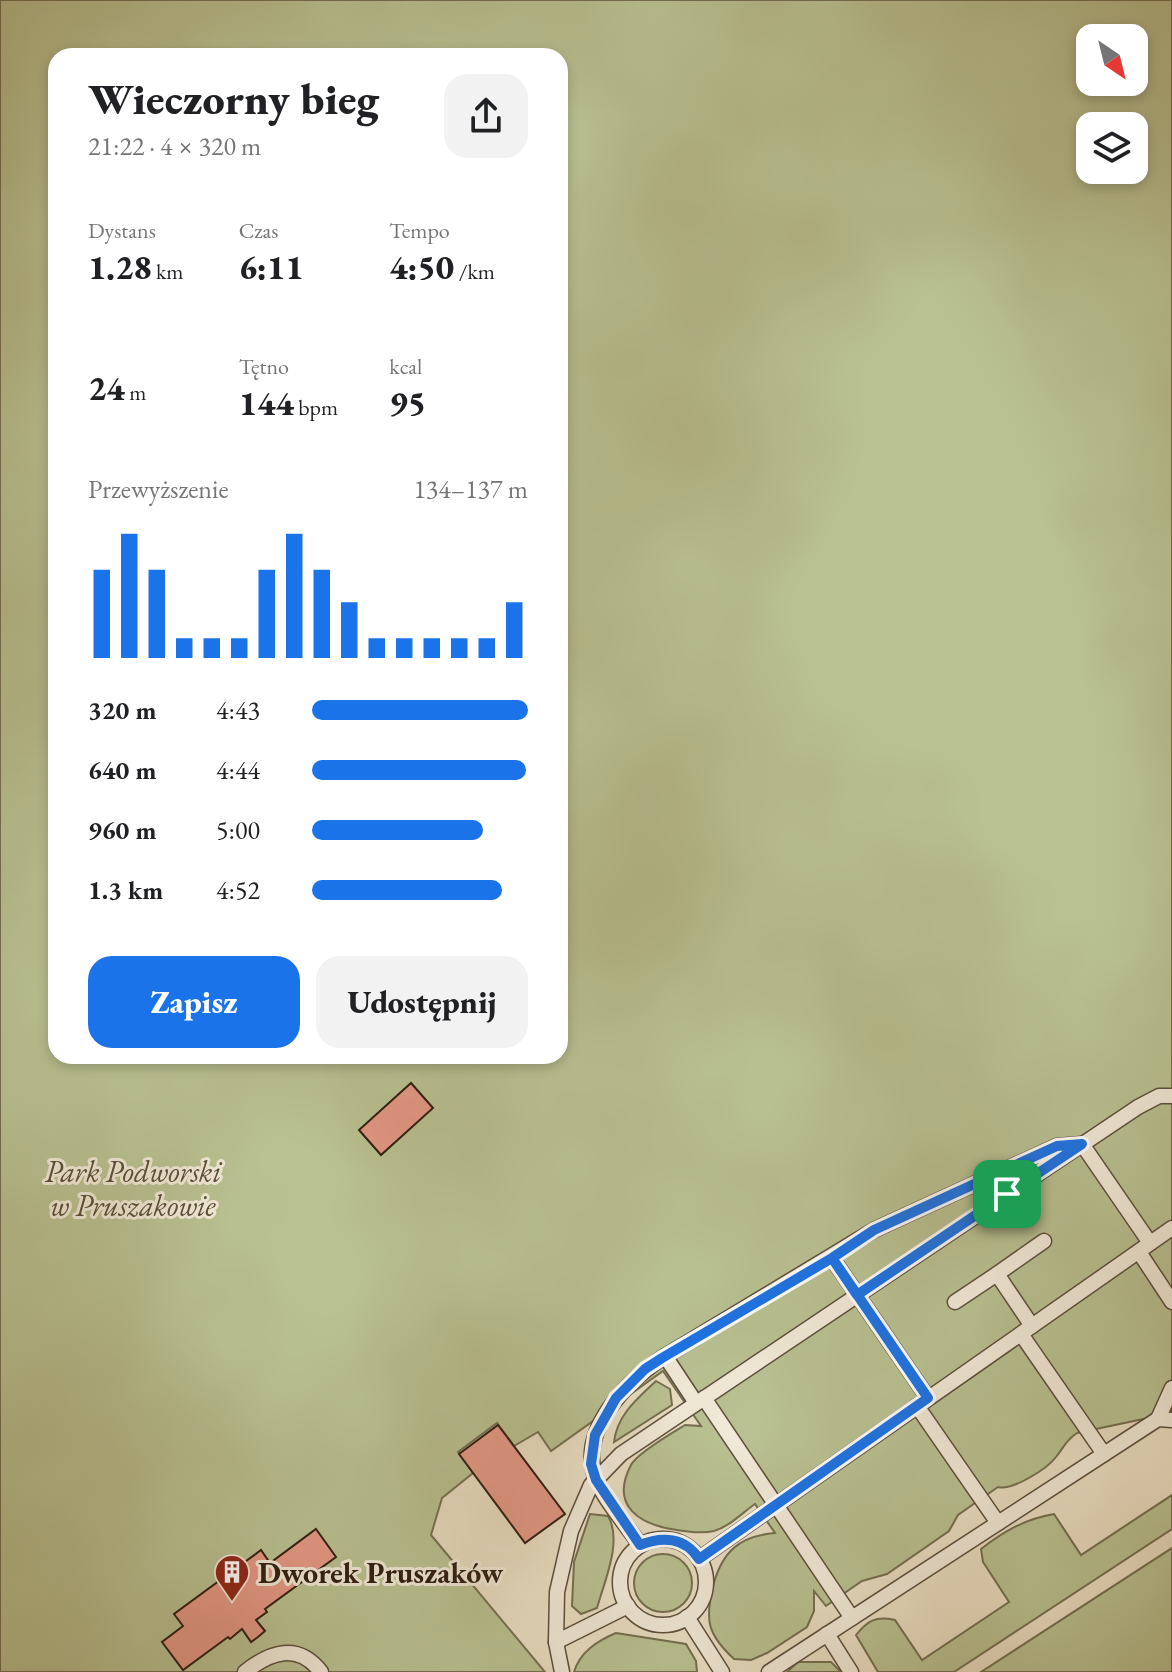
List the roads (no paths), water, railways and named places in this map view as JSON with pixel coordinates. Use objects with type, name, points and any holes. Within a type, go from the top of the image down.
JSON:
[{"type":"lane","points":[[562,1672],[556,1642],[557,1592],[571,1531],[591,1485],[621,1454],[1138,1107],[1159,1096],[1172,1096]]},
{"type":"lane","points":[[1082,1144],[1172,1302]]},
{"type":"lane","points":[[640,1545],[596,1480],[591,1464],[595,1435],[616,1398],[645,1369],[874,1230],[1057,1146],[1082,1144]]},
{"type":"lane","points":[[699,1559],[1172,1228]]},
{"type":"lane","points":[[955,1302],[1044,1241]]},
{"type":"lane","points":[[832,1258],[998,1523]]},
{"type":"lane","points":[[997,1274],[1027,1330],[1104,1454]]},
{"type":"lane","points":[[665,1356],[776,1506],[852,1618]]},
{"type":"lane","points":[[769,1672],[1104,1454],[1165,1419],[1172,1388]]},
{"type":"lane","points":[[654,1539],[670,1539],[684,1544],[699,1559],[706,1578],[705,1592],[699,1605],[676,1623],[660,1625],[644,1621],[622,1598],[619,1583],[621,1568],[640,1545],[654,1539]]},
{"type":"lane","points":[[556,1642],[628,1606]]},
{"type":"lane","points":[[687,1617],[722,1672]]},
{"type":"lane","points":[[827,1634],[851,1672]]},
{"type":"lane","points":[[245,1672],[274,1653],[296,1654],[317,1666],[321,1672]]},
{"type":"place","name":"Dworek Pruszaków","points":[[232,1603]]},
{"type":"park label","name":"Park Podworski w Pruszakowie","points":[[133,1188]]}]
